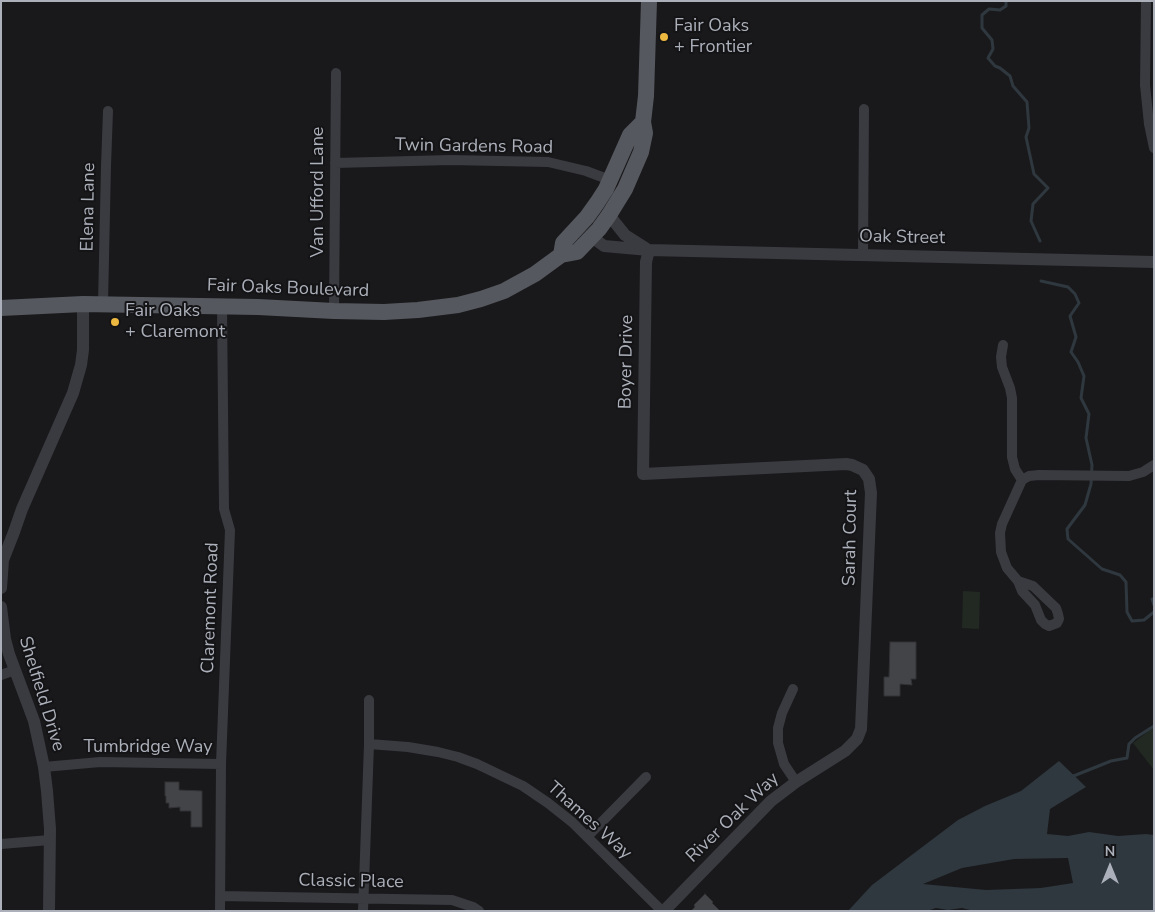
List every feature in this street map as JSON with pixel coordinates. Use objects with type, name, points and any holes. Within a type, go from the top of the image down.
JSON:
[{"type":"main road","name":"Fair Oaks Boulevard","points":[[1,308],[103,304],[384,312],[458,305],[504,291],[536,274],[561,255],[577,252],[609,216],[625,188],[641,152],[645,133],[643,122],[646,96],[649,1]]},
{"type":"main road","name":"Fair Oaks Boulevard","points":[[561,255],[563,243],[587,217],[607,186],[630,136],[643,122]]},
{"type":"main road","points":[[592,237],[597,217],[606,204],[607,186]]},
{"type":"street","points":[[1146,1],[1145,85],[1149,124],[1154,148]]},
{"type":"street","name":"Van Ufford Lane","points":[[334,311],[336,73]]},
{"type":"street","points":[[863,255],[864,109]]},
{"type":"street","name":"Elena Lane","points":[[103,304],[108,111]]},
{"type":"street","name":"Twin Gardens Road","points":[[335,163],[450,160],[548,162],[586,171],[607,186]]},
{"type":"street","points":[[609,216],[625,235],[649,250]]},
{"type":"street","points":[[592,237],[604,246],[649,250]]},
{"type":"street","name":"Oak Street","points":[[649,250],[1154,262]]},
{"type":"street","name":"Boyer Drive","points":[[643,474],[646,262],[649,250]]},
{"type":"street","points":[[1,588],[3,560],[22,509],[73,393],[83,350],[83,304]]},
{"type":"street","name":"Claremont Road","points":[[220,911],[221,764],[230,530],[224,509],[222,306]]},
{"type":"street","points":[[1002,345],[1002,367],[1012,398],[1012,456],[1015,469],[1022,480]]},
{"type":"street","name":"Sarah Court","points":[[643,474],[838,463],[858,467],[866,474],[871,485],[871,513],[862,729],[857,739]]},
{"type":"street","points":[[1018,581],[1033,586],[1056,608],[1059,618],[1058,623],[1049,626],[1044,624],[1035,605],[1022,591],[1018,581],[1007,568],[1001,552],[1000,533],[1006,513],[1022,480],[1029,476],[1039,475],[1129,476],[1153,469]]},
{"type":"street","name":"Shelfield Drive","points":[[1,607],[5,639],[34,721],[44,766],[49,810],[49,911]]},
{"type":"street","points":[[1,675],[15,670]]},
{"type":"street","points":[[793,689],[782,713],[778,728],[778,743],[784,764],[796,782]]},
{"type":"street","points":[[364,911],[369,700]]},
{"type":"street","name":"River Oak Way","points":[[662,911],[771,801],[796,782],[845,751],[857,739]]},
{"type":"street","name":"Thames Way","points":[[369,744],[408,747],[438,752],[477,764],[523,786],[572,822],[662,911]]},
{"type":"street","name":"Tumbridge Way","points":[[44,766],[100,762],[221,764]]},
{"type":"street","points":[[587,837],[646,777]]},
{"type":"street","points":[[1,844],[50,840]]},
{"type":"street","name":"Classic Place","points":[[220,896],[452,900],[479,911]]},
{"type":"shaded area","points":[[963,591],[980,592],[979,629],[962,628]]},
{"type":"shaded area","points":[[1154,727],[1154,770],[1133,743]]},
{"type":"shaded area","points":[[1059,761],[1086,787],[1050,809],[1047,834],[1068,836],[1089,832],[1118,836],[1154,835],[1154,911],[974,911],[962,908],[948,910],[936,908],[927,911],[848,911],[872,885],[958,820],[1021,791]],"holes":[[[1068,858],[1073,883],[1041,888],[986,890],[923,884],[962,868],[1014,859]]]},
{"type":"building","points":[[890,642],[916,642],[916,679],[911,679],[912,685],[900,684],[900,696],[884,696],[884,677],[889,677]]},
{"type":"building","points":[[165,782],[179,782],[179,790],[202,791],[202,827],[191,827],[191,811],[180,811],[180,807],[169,808],[169,803],[166,803]]},
{"type":"building","points":[[705,894],[712,903],[720,911],[691,911]]},
{"type":"waterway","points":[[1006,1],[1006,6],[1000,10],[989,9],[982,15],[982,28],[992,40],[993,49],[988,58],[995,66],[1010,76],[1013,86],[1027,102],[1029,128],[1026,137],[1034,174],[1048,188],[1033,204],[1031,221],[1040,241]]},
{"type":"waterway","points":[[1041,281],[1068,287],[1075,294],[1079,303],[1070,316],[1076,337],[1071,352],[1084,376],[1081,398],[1089,414],[1086,438],[1092,465],[1091,484],[1085,505],[1067,529],[1068,539],[1102,569],[1120,575],[1126,582],[1127,612],[1132,621],[1144,620],[1154,612]]},
{"type":"waterway","points":[[1154,599],[1152,599],[1154,605]]},
{"type":"waterway","points":[[1071,777],[1111,761],[1127,758],[1129,744],[1154,726]]},
{"type":"place","name":"Fair Oaks + Frontier","points":[[664,37]]},
{"type":"place","name":"Fair Oaks + Claremont","points":[[115,322]]}]
